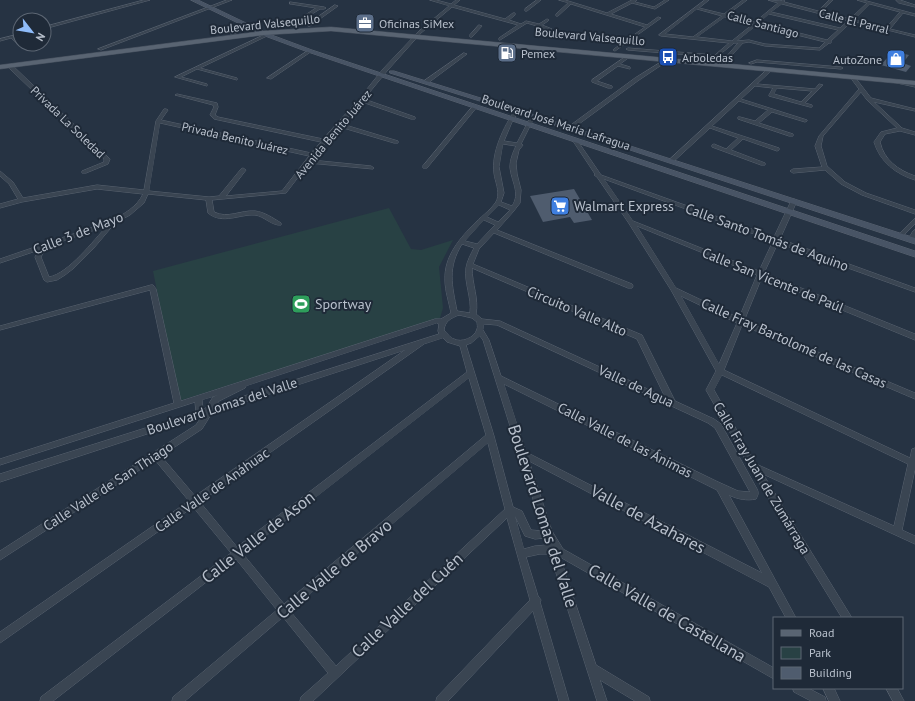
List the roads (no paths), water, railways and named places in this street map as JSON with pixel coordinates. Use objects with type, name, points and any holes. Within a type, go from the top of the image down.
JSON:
[{"type":"main road","name":"Boulevard José María Lafragua","points":[[194,0],[214,6],[310,51],[383,73],[426,82],[912,240]]},
{"type":"main road","name":"Boulevard José María Lafragua","points":[[204,0],[242,24],[256,30],[267,32],[475,107],[575,141],[915,254]]},
{"type":"main road","points":[[232,33],[240,28],[242,24]]},
{"type":"main road","name":"Boulevard Valsequillo","points":[[267,32],[291,26],[334,25],[628,53],[667,60],[715,60]]},
{"type":"main road","name":"Boulevard Valsequillo","points":[[0,67],[267,32],[332,29],[471,36],[715,60],[727,63],[789,65],[915,78]]},
{"type":"main road","name":"Boulevard Valsequillo","points":[[0,62],[256,30]]},
{"type":"main road","name":"Boulevard Valsequillo","points":[[753,65],[771,69],[899,82],[915,85]]},
{"type":"street","points":[[52,26],[148,0]]},
{"type":"street","points":[[100,49],[230,0]]},
{"type":"street","points":[[432,0],[522,25]]},
{"type":"street","name":"Avenida Benito Juárez","points":[[221,198],[284,192],[312,155],[418,34],[458,0]]},
{"type":"street","points":[[526,10],[539,0]]},
{"type":"street","points":[[561,0],[647,26]]},
{"type":"street","points":[[608,14],[633,1],[653,8],[667,0]]},
{"type":"street","points":[[707,0],[660,35],[733,42]]},
{"type":"street","points":[[694,38],[745,0]]},
{"type":"street","name":"Calle El Parral","points":[[770,0],[915,36]]},
{"type":"street","points":[[727,63],[728,57],[740,39],[781,3],[787,0]]},
{"type":"street","points":[[819,12],[831,0]]},
{"type":"street","points":[[859,0],[915,15]]},
{"type":"street","points":[[899,1],[915,6]]},
{"type":"street","points":[[291,3],[324,8]]},
{"type":"street","points":[[557,16],[570,3]]},
{"type":"street","points":[[610,87],[594,81],[619,65],[628,53],[715,60],[733,42],[740,39],[765,45],[818,49],[830,42],[869,3]]},
{"type":"street","points":[[309,25],[336,6]]},
{"type":"street","points":[[291,26],[319,8]]},
{"type":"street","name":"Calle Santiago","points":[[696,8],[830,42]]},
{"type":"street","points":[[887,29],[902,12]]},
{"type":"street","points":[[769,13],[841,30]]},
{"type":"street","points":[[505,21],[514,14]]},
{"type":"street","points":[[615,50],[659,18]]},
{"type":"street","points":[[539,26],[547,20]]},
{"type":"street","points":[[500,39],[526,22],[550,29]]},
{"type":"street","points":[[471,36],[480,26]]},
{"type":"street","points":[[205,85],[177,78],[267,32]]},
{"type":"street","points":[[0,40],[12,37]]},
{"type":"street","points":[[269,78],[310,51]]},
{"type":"street","points":[[426,82],[465,54]]},
{"type":"street","points":[[570,128],[637,79],[667,60]]},
{"type":"street","points":[[619,65],[628,68]]},
{"type":"street","points":[[753,65],[763,76]]},
{"type":"street","points":[[789,65],[842,68]]},
{"type":"street","name":"Privada La Soledad","points":[[10,66],[107,158],[106,163],[84,172]]},
{"type":"street","points":[[196,68],[235,79]]},
{"type":"street","points":[[671,161],[771,69]]},
{"type":"street","points":[[608,72],[613,74]]},
{"type":"street","points":[[852,77],[869,99],[900,129],[915,134]]},
{"type":"street","points":[[753,85],[816,90]]},
{"type":"street","points":[[802,104],[821,85]]},
{"type":"street","points":[[776,87],[770,94],[771,95],[810,106]]},
{"type":"street","points":[[861,90],[821,136],[818,146],[827,168],[842,183],[864,194],[915,212]]},
{"type":"street","points":[[177,95],[215,104],[216,107],[212,115],[216,118],[325,141]]},
{"type":"street","points":[[738,99],[805,121]]},
{"type":"street","points":[[869,99],[915,110]]},
{"type":"street","points":[[361,100],[414,118]]},
{"type":"street","points":[[425,167],[475,107]]},
{"type":"street","points":[[146,192],[158,121],[166,110]]},
{"type":"street","points":[[756,123],[771,110]]},
{"type":"street","points":[[454,314],[448,274],[454,253],[461,242],[498,203],[502,191],[496,168],[497,158],[511,119],[518,111]]},
{"type":"street","points":[[473,315],[475,309],[468,280],[470,265],[479,247],[513,209],[520,196],[513,170],[513,160],[533,116]]},
{"type":"street","points":[[740,118],[791,135]]},
{"type":"street","name":"Privada Benito Juárez","points":[[158,121],[312,155]]},
{"type":"street","points":[[339,125],[396,142]]},
{"type":"street","points":[[709,126],[777,149]]},
{"type":"street","points":[[900,129],[883,133],[877,142],[879,153],[890,165],[915,178]]},
{"type":"street","points":[[727,151],[742,137]]},
{"type":"street","points":[[575,141],[597,175],[631,222],[674,290],[720,371],[914,463]]},
{"type":"street","points":[[503,142],[520,145]]},
{"type":"street","points":[[714,146],[763,164]]},
{"type":"street","points":[[308,161],[371,168]]},
{"type":"street","points":[[793,171],[827,168]]},
{"type":"street","points":[[0,206],[21,200],[97,187],[209,199],[221,198],[243,170]]},
{"type":"street","points":[[0,173],[11,184],[21,200]]},
{"type":"street","name":"Calle Santo Tomás de Aquino","points":[[597,175],[915,290]]},
{"type":"street","name":"Calle 3 de Mayo","points":[[0,261],[113,222],[128,214],[142,202],[146,192]]},
{"type":"street","points":[[209,199],[211,213],[216,216],[236,218],[254,213],[279,224]]},
{"type":"street","name":"Calle Fray Juan de Zumárraga","points":[[794,201],[760,275],[720,371],[710,390],[752,466],[846,617]]},
{"type":"street","points":[[498,203],[513,209]]},
{"type":"street","points":[[484,218],[499,224]]},
{"type":"street","points":[[900,236],[915,221]]},
{"type":"street","points":[[43,247],[38,257],[47,280],[51,280],[66,274],[113,222]]},
{"type":"street","name":"Calle San Vicente de Paúl","points":[[631,222],[915,337]]},
{"type":"street","points":[[493,230],[630,286]]},
{"type":"street","points":[[912,240],[915,232]]},
{"type":"street","points":[[461,242],[479,247]]},
{"type":"street","name":"Circuito Valle Alto","points":[[470,265],[640,337],[672,403]]},
{"type":"street","points":[[0,328],[151,287],[153,290],[178,404]]},
{"type":"street","points":[[0,333],[153,290]]},
{"type":"street","name":"Calle Fray Bartolomé de las Casas","points":[[674,290],[740,322],[915,396]]},
{"type":"street","points":[[464,313],[473,315],[480,321],[482,328],[481,332],[474,339],[462,342],[450,340],[443,335],[441,331],[442,322],[454,314],[464,313]]},
{"type":"street","name":"Boulevard Lomas del Valle","points":[[0,462],[437,321],[442,322]]},
{"type":"street","name":"Valle de Agua","points":[[480,321],[498,323],[711,421],[718,426],[754,492],[753,496]]},
{"type":"street","name":"Boulevard Lomas del Valle","points":[[481,332],[486,340],[549,534],[557,551],[602,701]]},
{"type":"street","name":"Boulevard Lomas del Valle","points":[[0,478],[443,335]]},
{"type":"street","name":"Calle Valle de Anáhuac","points":[[0,638],[423,341]]},
{"type":"street","name":"Boulevard Lomas del Valle","points":[[462,342],[490,436],[521,555],[536,600],[564,701]]},
{"type":"street","name":"Calle Valle de Ason","points":[[45,701],[471,373]]},
{"type":"street","name":"Calle Valle de las Ánimas","points":[[498,378],[737,495],[753,496]]},
{"type":"street","name":"Calle Valle de San Thiago","points":[[0,556],[199,427],[211,410],[212,404],[216,399],[238,389],[248,382]]},
{"type":"street","points":[[198,398],[200,413]]},
{"type":"street","name":"Calle Valle de Bravo","points":[[177,701],[490,436]]},
{"type":"street","points":[[897,531],[914,463],[915,451]]},
{"type":"street","name":"Valle de Azahares","points":[[523,454],[773,584]]},
{"type":"street","points":[[156,455],[335,673]]},
{"type":"street","points":[[752,466],[915,540]]},
{"type":"street","points":[[720,487],[790,617]]},
{"type":"street","points":[[510,510],[519,514],[529,535],[549,534]]},
{"type":"street","name":"Calle Valle del Cuén","points":[[305,701],[510,510]]},
{"type":"street","points":[[521,555],[538,549],[557,551]]},
{"type":"street","name":"Calle Valle de Castellana","points":[[557,551],[773,673]]},
{"type":"street","points":[[441,701],[536,600]]},
{"type":"street","points":[[592,668],[645,701]]},
{"type":"street","points":[[800,689],[821,701]]},
{"type":"street","points":[[829,689],[835,701]]},
{"type":"street","points":[[892,689],[899,701]]},
{"type":"place","name":"Oficinas SiMex","points":[[365,23]]},
{"type":"place","name":"Pemex","points":[[507,53]]},
{"type":"place","name":"Arboledas","points":[[668,57]]},
{"type":"place","name":"AutoZone","points":[[896,59]]},
{"type":"place","name":"Walmart Express","points":[[560,206]]},
{"type":"place","name":"Sportway","points":[[301,304]]}]
